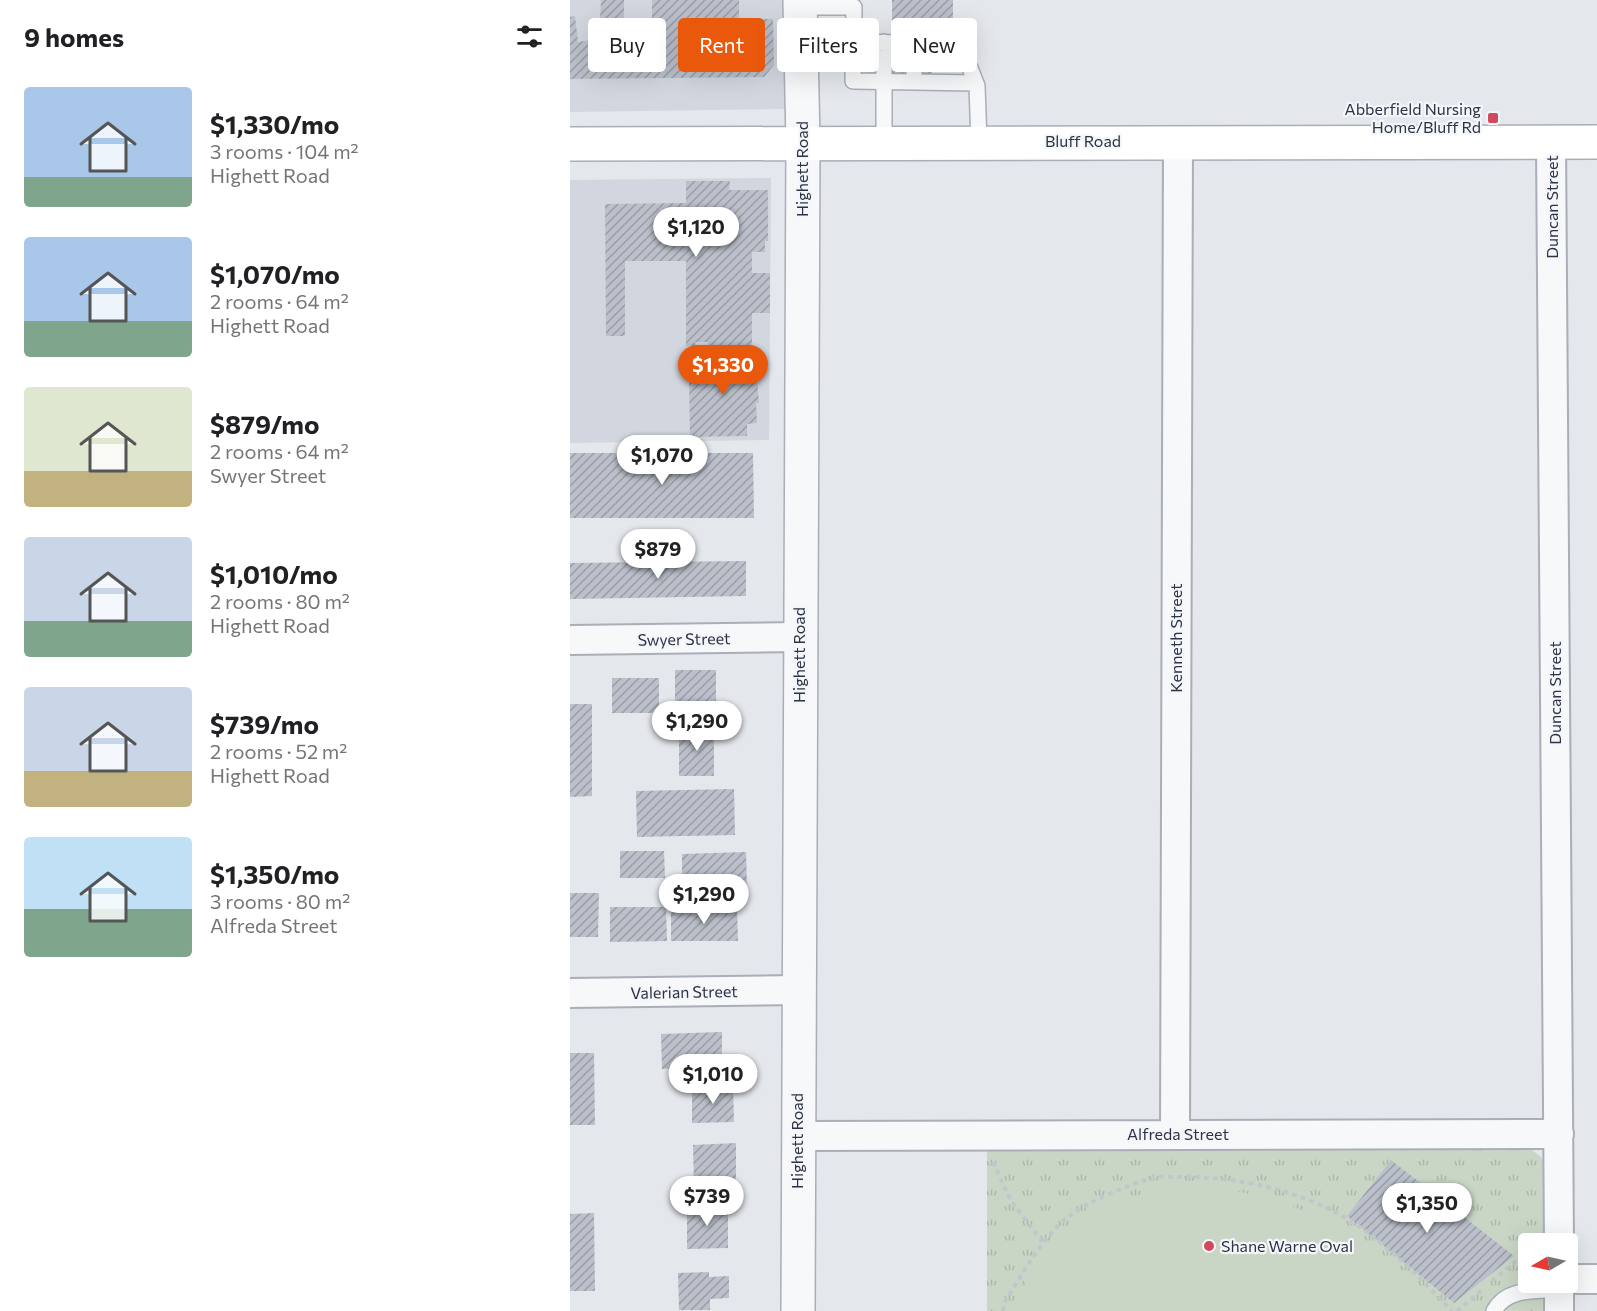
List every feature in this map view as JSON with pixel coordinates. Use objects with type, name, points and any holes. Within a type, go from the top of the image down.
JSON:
[{"type":"main road","name":"Bluff Road","points":[[570,144],[1178,141],[1597,142]]},
{"type":"street","name":"Highett Road","points":[[800,3],[800,18]]},
{"type":"street","name":"Highett Road","points":[[798,1311],[799,637],[803,142],[801,72]]},
{"type":"street","name":"Kenneth Street","points":[[1175,1134],[1178,141]]},
{"type":"street","name":"Duncan Street","points":[[1551,142],[1559,1233]]},
{"type":"street","name":"Swyer Street","points":[[570,640],[799,637]]},
{"type":"street","name":"Valerian Street","points":[[570,993],[798,990]]},
{"type":"street","name":"Alfreda Street","points":[[797,1136],[1559,1134]]},
{"type":"street","points":[[1578,1284],[1597,1278]]},
{"type":"lane","points":[[800,3],[854,7],[854,18]]},
{"type":"lane","points":[[884,42],[884,142]]},
{"type":"lane","points":[[879,43],[891,42]]},
{"type":"lane","points":[[853,72],[853,81],[976,83]]},
{"type":"lane","points":[[914,72],[914,82]]},
{"type":"lane","points":[[972,72],[976,83],[979,142]]},
{"type":"lane","points":[[1494,1311],[1499,1300],[1518,1293]]},
{"type":"path","points":[[992,1159],[1011,1201],[1044,1244]]},
{"type":"path","points":[[1003,1311],[1004,1303],[1034,1255],[1070,1216],[1111,1194],[1154,1178],[1199,1177],[1233,1181],[1306,1199],[1353,1223],[1418,1277],[1452,1311]]},
{"type":"shaded area","points":[[570,0],[786,0],[786,18],[777,18],[777,72],[786,72],[786,109],[570,112]]},
{"type":"shaded area","points":[[771,178],[769,440],[570,443],[570,180]]},
{"type":"green space","points":[[987,1147],[1530,1148],[1541,1157],[1545,1164],[1547,1233],[1518,1233],[1518,1293],[1547,1293],[1547,1311],[987,1311]]},
{"type":"green space","name":"Shane Warne Oval","points":[[1204,1187],[1272,1200],[1333,1225],[1386,1262],[1435,1311],[1013,1311],[1027,1280],[1044,1254],[1064,1232],[1086,1216],[1112,1203],[1140,1194]]},
{"type":"building","points":[[601,0],[624,0],[624,18],[600,18]]},
{"type":"building","points":[[652,0],[739,0],[739,18],[678,18],[678,72],[765,72],[765,19],[773,19],[774,65],[764,77],[570,79],[570,17],[575,16],[578,42],[588,41],[588,72],[666,72],[666,18],[652,18]]},
{"type":"building","points":[[892,0],[953,0],[953,18],[892,18]]},
{"type":"building","points":[[879,50],[891,50],[891,72],[932,72],[932,85],[869,84],[869,72],[879,72]]},
{"type":"building","points":[[686,181],[730,181],[729,190],[768,190],[768,241],[765,241],[765,252],[752,252],[752,273],[770,273],[770,313],[752,313],[752,347],[708,347],[708,342],[695,342],[696,346],[686,346],[686,261],[625,261],[625,336],[606,336],[605,204],[686,203]]},
{"type":"building","points":[[755,355],[759,403],[756,403],[757,423],[747,424],[747,436],[690,437],[689,376],[692,375],[692,357]]},
{"type":"building","points":[[570,453],[753,453],[754,518],[570,518]]},
{"type":"building","points":[[746,561],[746,596],[570,599],[570,563]]},
{"type":"building","points":[[675,670],[716,670],[716,719],[675,719]]},
{"type":"building","points":[[612,678],[659,678],[659,713],[612,713]]},
{"type":"building","points":[[570,704],[592,704],[592,796],[570,797]]},
{"type":"building","points":[[679,729],[714,729],[714,776],[679,776]]},
{"type":"building","points":[[734,789],[735,835],[637,837],[636,791]]},
{"type":"building","points":[[620,851],[664,851],[665,878],[620,878]]},
{"type":"building","points":[[746,852],[747,887],[682,888],[682,854]]},
{"type":"building","points":[[570,893],[599,893],[598,937],[570,937]]},
{"type":"building","points":[[610,907],[666,907],[667,941],[610,942]]},
{"type":"building","points":[[671,908],[737,908],[738,941],[671,941]]},
{"type":"building","points":[[722,1032],[722,1067],[662,1069],[661,1034]]},
{"type":"building","points":[[570,1053],[594,1053],[595,1125],[570,1125]]},
{"type":"building","points":[[733,1086],[734,1122],[692,1123],[692,1087]]},
{"type":"building","points":[[736,1143],[736,1187],[694,1189],[693,1145]]},
{"type":"building","points":[[1391,1160],[1514,1256],[1454,1303],[1347,1216]]},
{"type":"building","points":[[687,1205],[728,1205],[728,1248],[687,1249]]},
{"type":"building","points":[[594,1213],[595,1291],[570,1291],[570,1214]]},
{"type":"building","points":[[709,1272],[709,1277],[729,1276],[729,1298],[710,1299],[710,1310],[679,1310],[678,1273]]},
{"type":"place","name":"Abberfield Nursing Home/Bluff Rd","points":[[1493,118]]},
{"type":"place","name":"Shane Warne Oval","points":[[1209,1246]]}]
